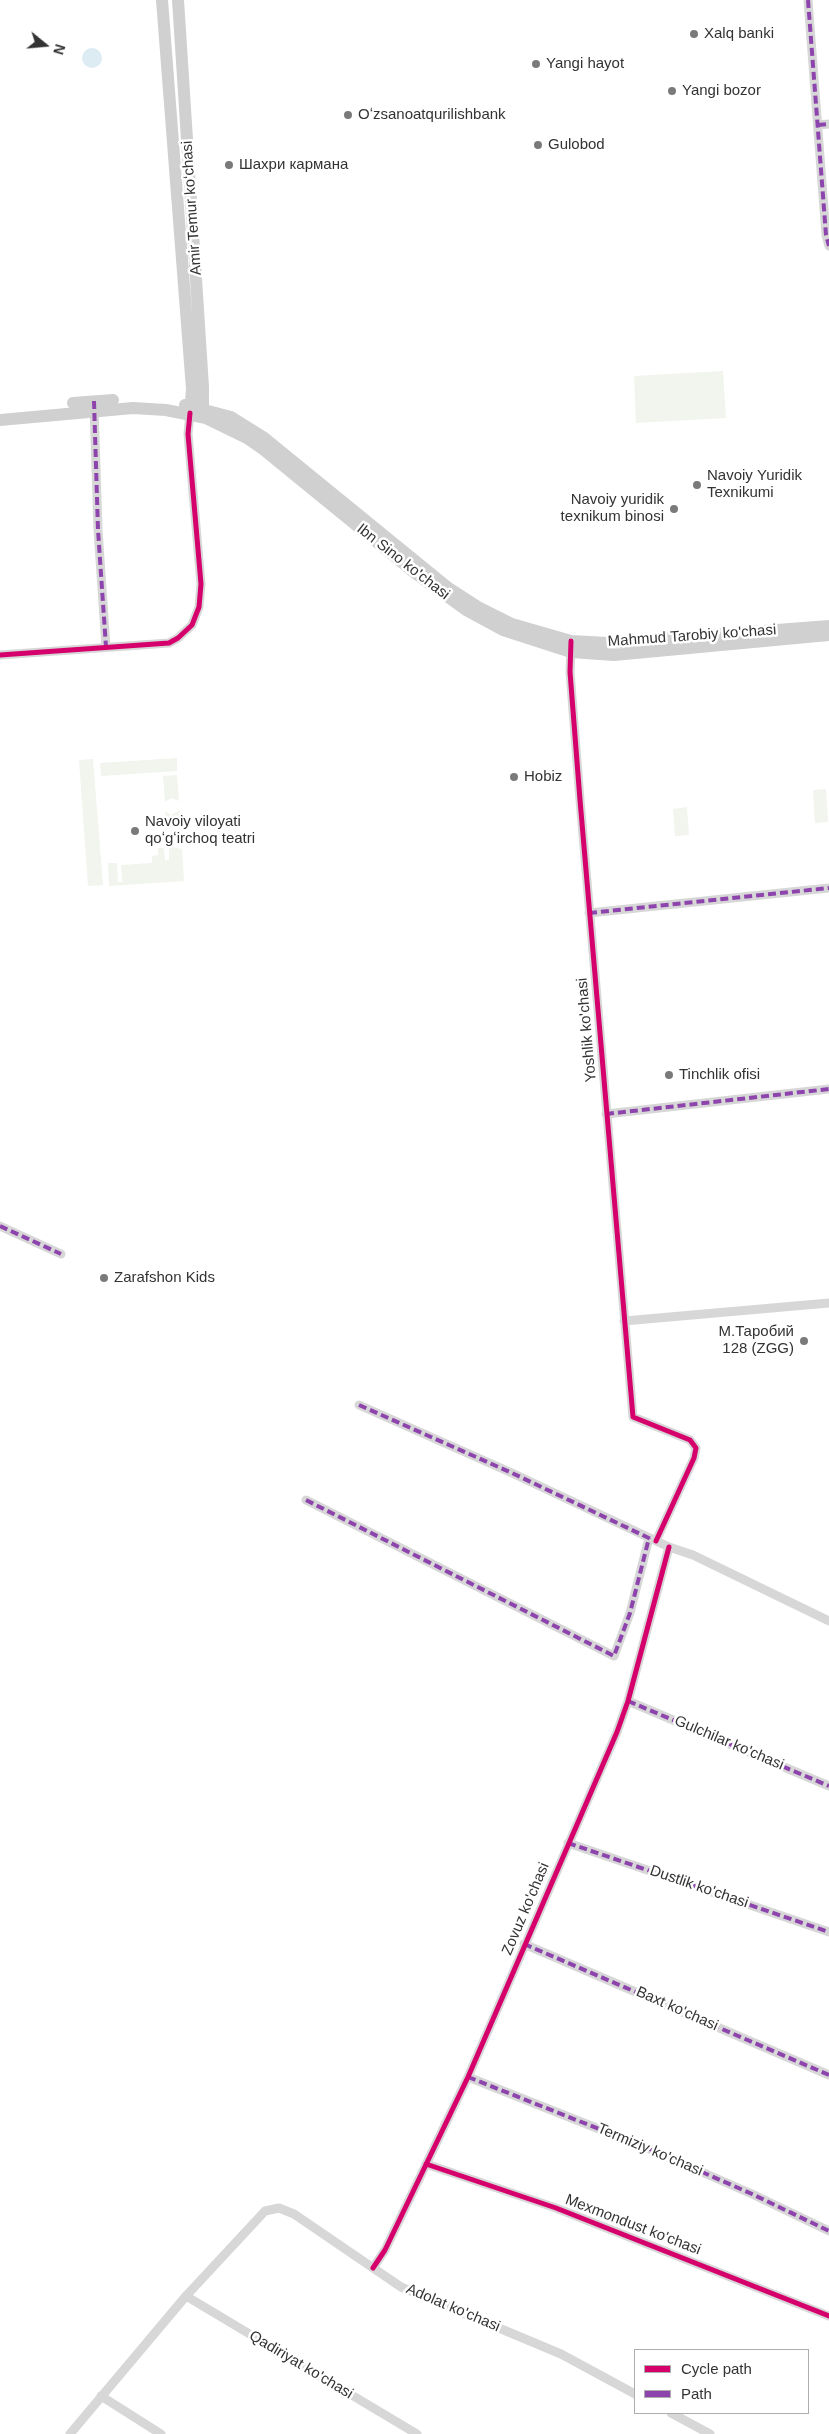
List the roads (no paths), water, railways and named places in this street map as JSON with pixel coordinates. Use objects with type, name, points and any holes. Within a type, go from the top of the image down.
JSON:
[{"type":"main road","name":"Amir Temur ko‘chasi","points":[[162,0],[191,382],[197,411]]},
{"type":"main road","name":"Amir Temur ko‘chasi","points":[[178,0],[184,77],[197,411]]},
{"type":"main road","name":"Mahmud Tarobiy ko'chasi","points":[[0,412],[94,405],[130,399],[231,417],[263,437],[447,587],[470,602],[512,624],[571,646],[829,626]]},
{"type":"main road","points":[[0,420],[94,405]]},
{"type":"main road","points":[[571,646],[614,655],[829,635]]},
{"type":"street","points":[[808,0],[826,235],[829,246]]},
{"type":"street","points":[[818,125],[829,124]]},
{"type":"street","points":[[94,405],[98,530],[106,647]]},
{"type":"street","points":[[0,655],[169,643],[178,638],[192,625],[198,607],[201,584],[188,434],[197,411]]},
{"type":"street","name":"Yoshlik ko'chasi","points":[[571,646],[570,672],[589,912],[633,1417],[690,1440],[696,1448],[694,1458],[653,1540]]},
{"type":"street","points":[[589,912],[829,888]]},
{"type":"street","points":[[606,1114],[829,1089]]},
{"type":"street","points":[[0,1226],[62,1254]]},
{"type":"street","points":[[624,1322],[829,1303]]},
{"type":"street","points":[[359,1405],[512,1472],[653,1540],[693,1555],[829,1621]]},
{"type":"street","points":[[306,1500],[614,1656],[653,1540]]},
{"type":"street","name":"Zovuz ko'chasi","points":[[373,2268],[385,2250],[468,2077],[617,1732],[628,1701],[669,1547]]},
{"type":"street","name":"Gulchilar ko'chasi","points":[[628,1701],[829,1786]]},
{"type":"street","name":"Dustlik ko'chasi","points":[[568,1843],[829,1932]]},
{"type":"street","name":"Baxt ko'chasi","points":[[524,1944],[829,2075]]},
{"type":"street","name":"Termiziy ko'chasi","points":[[468,2077],[652,2150],[752,2194],[829,2232]]},
{"type":"street","name":"Mexmondust ko'chasi","points":[[426,2164],[556,2208],[829,2316]]},
{"type":"street","name":"Adolat ko'chasi","points":[[186,2296],[265,2211],[279,2208],[294,2214],[401,2287],[561,2354],[634,2393]]},
{"type":"street","points":[[70,2434],[186,2296]]},
{"type":"street","name":"Qadiriyat ko'chasi","points":[[186,2296],[417,2434]]},
{"type":"street","points":[[101,2396],[161,2434]]},
{"type":"street","points":[[673,2414],[710,2434]]},
{"type":"place","name":"Xalq banki","points":[[694,34]]},
{"type":"place","name":"Yangi hayot","points":[[536,64]]},
{"type":"place","name":"Yangi bozor","points":[[672,91]]},
{"type":"place","name":"Oʻzsanoatqurilishbank","points":[[348,115]]},
{"type":"place","name":"Gulobod","points":[[538,145]]},
{"type":"place","name":"Шахри кармана","points":[[229,165]]},
{"type":"place","name":"Navoiy Yuridik Texnikumi","points":[[697,485]]},
{"type":"place","name":"Navoiy yuridik texnikum binosi","points":[[674,509]]},
{"type":"place","name":"Hobiz","points":[[514,777]]},
{"type":"place","name":"Navoiy viloyati qoʻgʻirchoq teatri","points":[[135,831]]},
{"type":"place","name":"Tinchlik ofisi","points":[[669,1075]]},
{"type":"place","name":"Zarafshon Kids","points":[[104,1278]]},
{"type":"place","name":"М.Таробий 128 (ZGG)","points":[[804,1341]]}]
